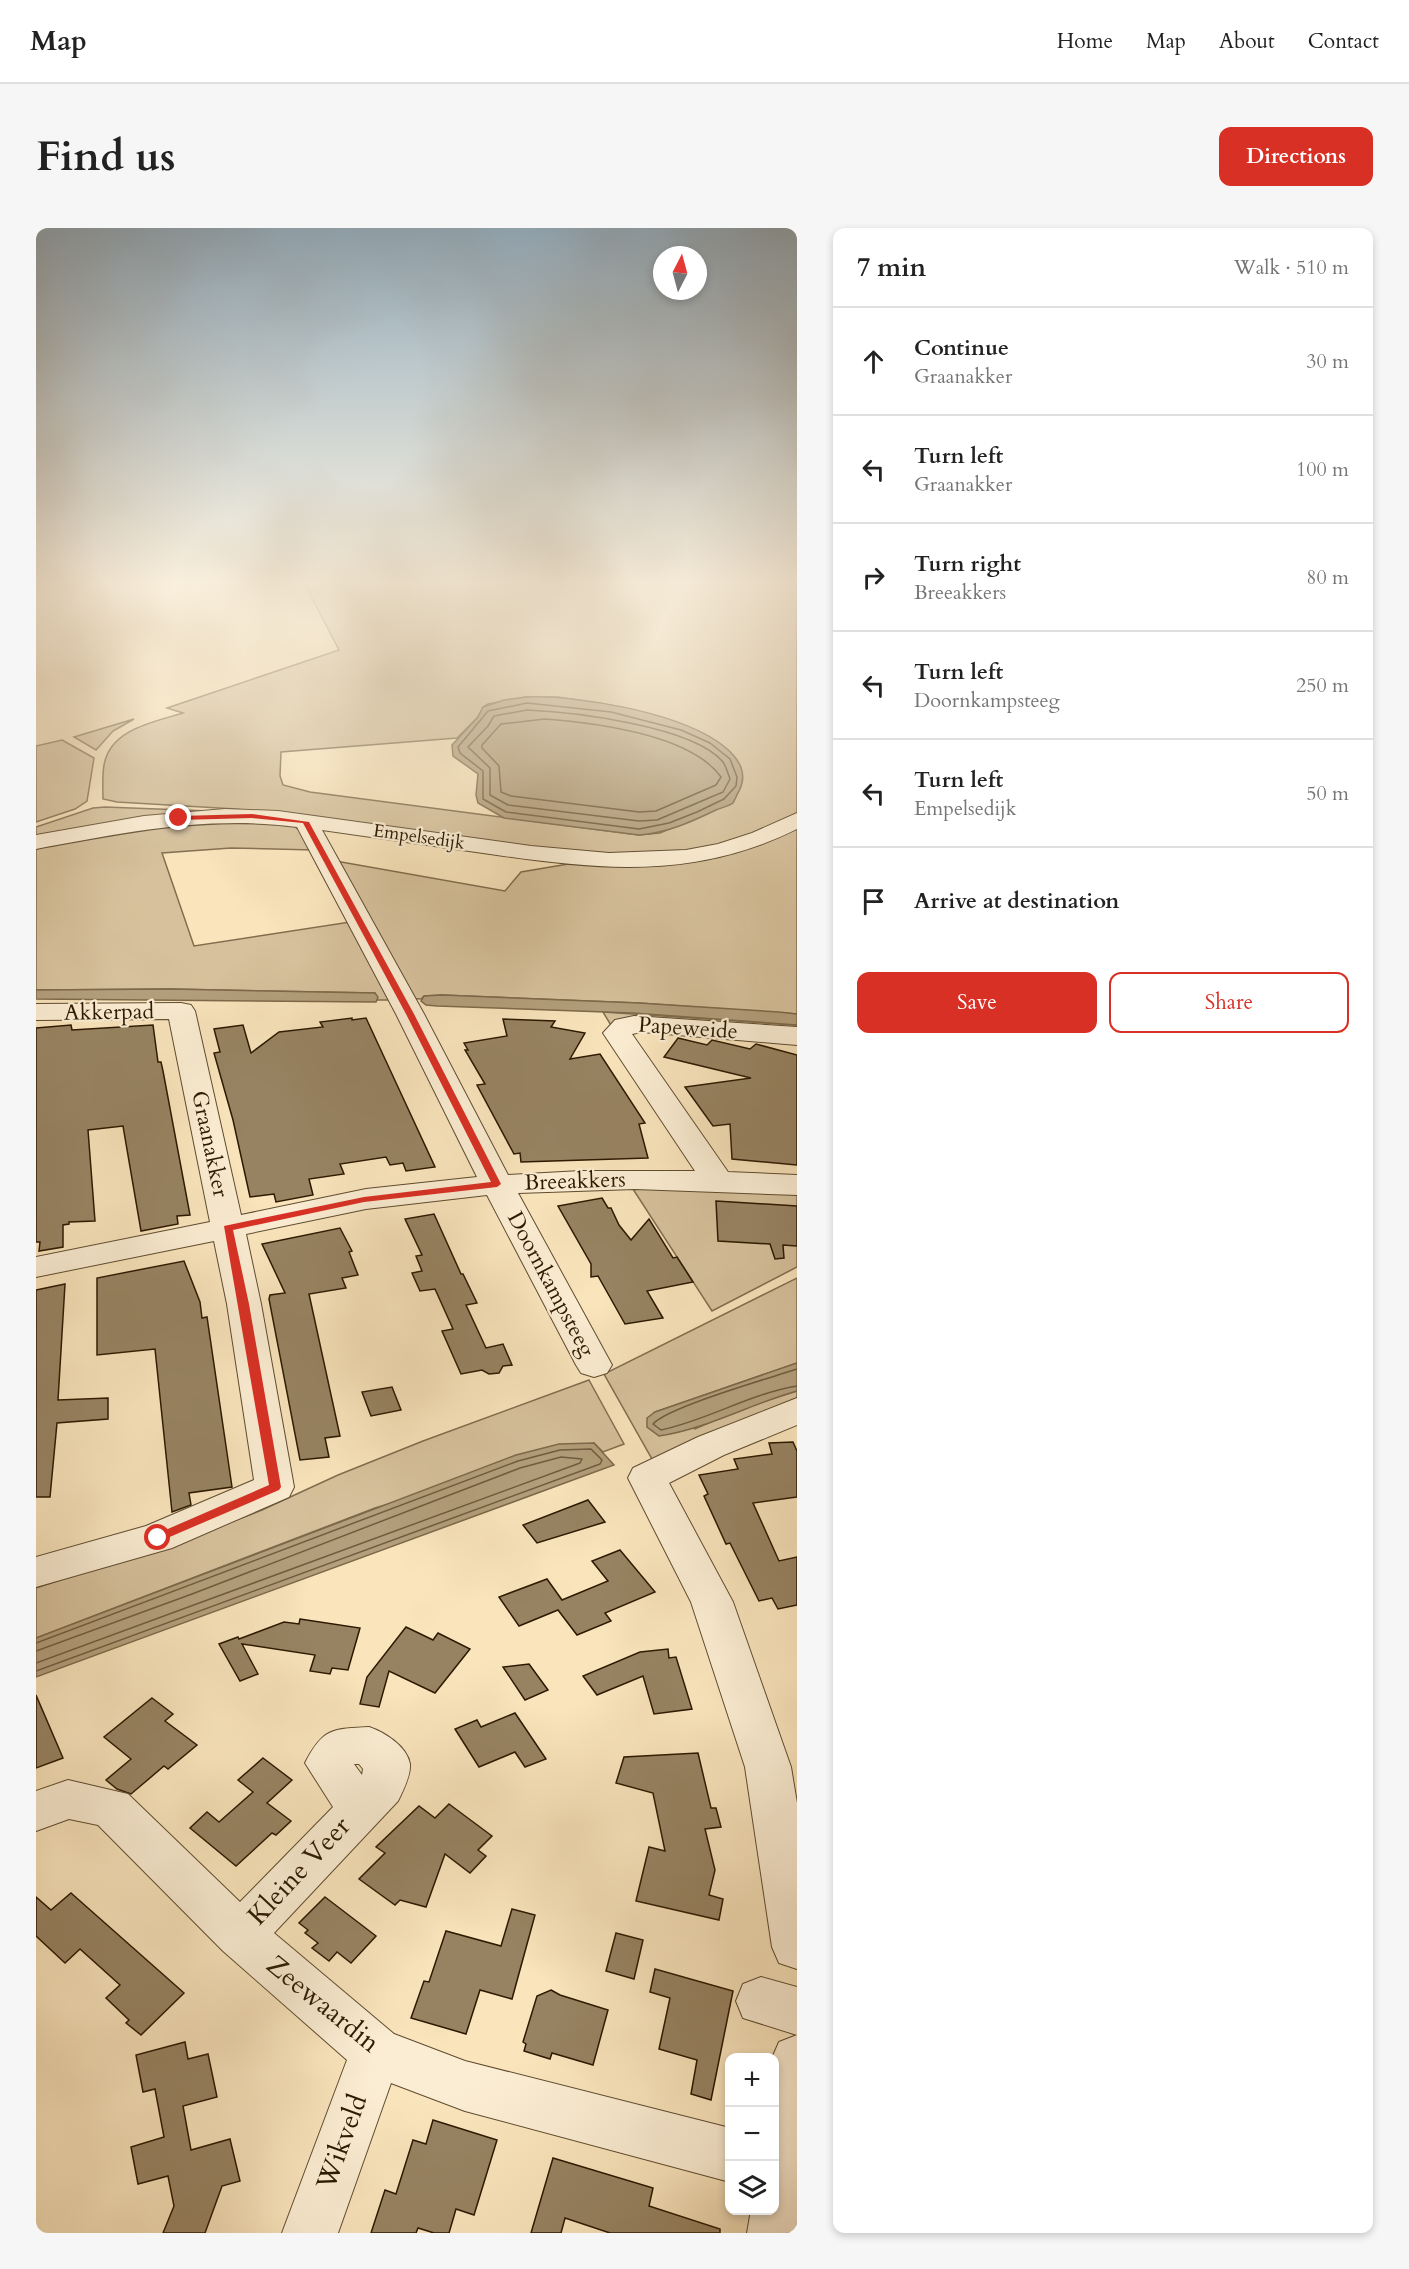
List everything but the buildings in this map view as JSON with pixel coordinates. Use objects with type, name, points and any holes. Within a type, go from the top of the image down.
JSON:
[{"type":"street","name":"Empelsedijk","points":[[36,842],[179,818],[252,816],[571,860],[617,862],[683,859],[738,847],[797,820]]},
{"type":"street","name":"Doornkampsteeg","points":[[306,822],[594,1365]]},
{"type":"street","name":"Akkerpad","points":[[36,1012],[181,1011]]},
{"type":"street","name":"Graanakker","points":[[36,1572],[158,1538],[275,1487],[244,1304],[181,1011]]},
{"type":"street","name":"Papeweide","points":[[717,1179],[617,1033],[621,1027],[628,1024],[797,1036]]},
{"type":"street","name":"Breeakkers","points":[[36,1267],[364,1200],[497,1184],[612,1179],[717,1179],[797,1185]]},
{"type":"street","points":[[797,1411],[711,1446],[647,1478],[712,1602],[768,1767],[797,1947]]},
{"type":"street","name":"Zeewaardin","points":[[36,1811],[68,1799],[112,1808],[240,1935],[376,2052],[465,2086],[725,2154]]},
{"type":"street","name":"Kleine Veer","points":[[240,1935],[359,1808]]},
{"type":"street","name":"Wikveld","points":[[310,2233],[376,2052]]},
{"type":"street","points":[[775,2233],[780,2169],[797,2060]]},
{"type":"shaded area","points":[[272,673],[797,673],[797,815],[730,844],[625,859],[236,809],[117,802],[103,799],[103,769],[108,753],[115,743],[135,729],[183,713],[167,708]],"holes":[[[526,697],[558,697],[622,707],[680,724],[733,802],[660,833],[639,835],[310,792],[283,785],[280,776],[281,752],[457,738],[488,704]]]},
{"type":"shaded area","points":[[134,719],[113,731],[96,750],[74,737]]},
{"type":"shaded area","points":[[62,740],[94,758],[87,801],[75,809],[36,822],[36,746]]},
{"type":"shaded area","points":[[93,808],[210,811],[36,840],[36,827]]},
{"type":"shaded area","points":[[207,820],[294,826],[313,850],[231,848],[162,853],[194,946],[350,922],[392,1000],[377,1000],[375,993],[170,989],[36,990],[36,846]]},
{"type":"shaded area","points":[[797,827],[797,1014],[639,1003],[442,995],[424,996],[421,999],[404,998],[330,860],[505,891],[521,872],[580,862],[637,865]]},
{"type":"shaded area","points":[[603,1012],[797,1025],[797,1033],[612,1027]]},
{"type":"shaded area","points":[[631,1186],[797,1192],[797,1267],[712,1311]]},
{"type":"shaded area","points":[[797,1278],[797,1363],[655,1412],[695,1429],[741,1409],[797,1391],[797,1406],[664,1462],[652,1459],[604,1374]]},
{"type":"shaded area","points":[[589,1380],[624,1444],[603,1452],[594,1443],[375,1508],[36,1638],[36,1588],[203,1533],[423,1441]]},
{"type":"water","points":[[526,697],[602,703],[659,716],[685,725],[708,736],[735,757],[743,773],[742,785],[733,803],[679,826],[649,834],[639,835],[504,818],[478,803],[476,795],[478,774],[453,756],[452,745],[478,717],[483,707],[504,700]]},
{"type":"water","points":[[170,989],[375,993],[378,997],[376,1002],[36,999],[36,990]]},
{"type":"water","points":[[424,996],[639,1003],[779,1012],[797,1014],[797,1025],[633,1013],[437,1006],[426,1005],[421,1001]]},
{"type":"water","points":[[797,1363],[797,1391],[677,1433],[659,1436],[647,1427],[647,1418],[655,1412]]},
{"type":"water","points":[[594,1443],[614,1465],[36,1677],[36,1638],[516,1455],[559,1444]]},
{"type":"route","points":[[158,1538],[275,1487],[244,1304],[228,1228],[364,1200],[497,1184],[410,1014],[369,943],[306,822],[252,816],[179,818]]}]
